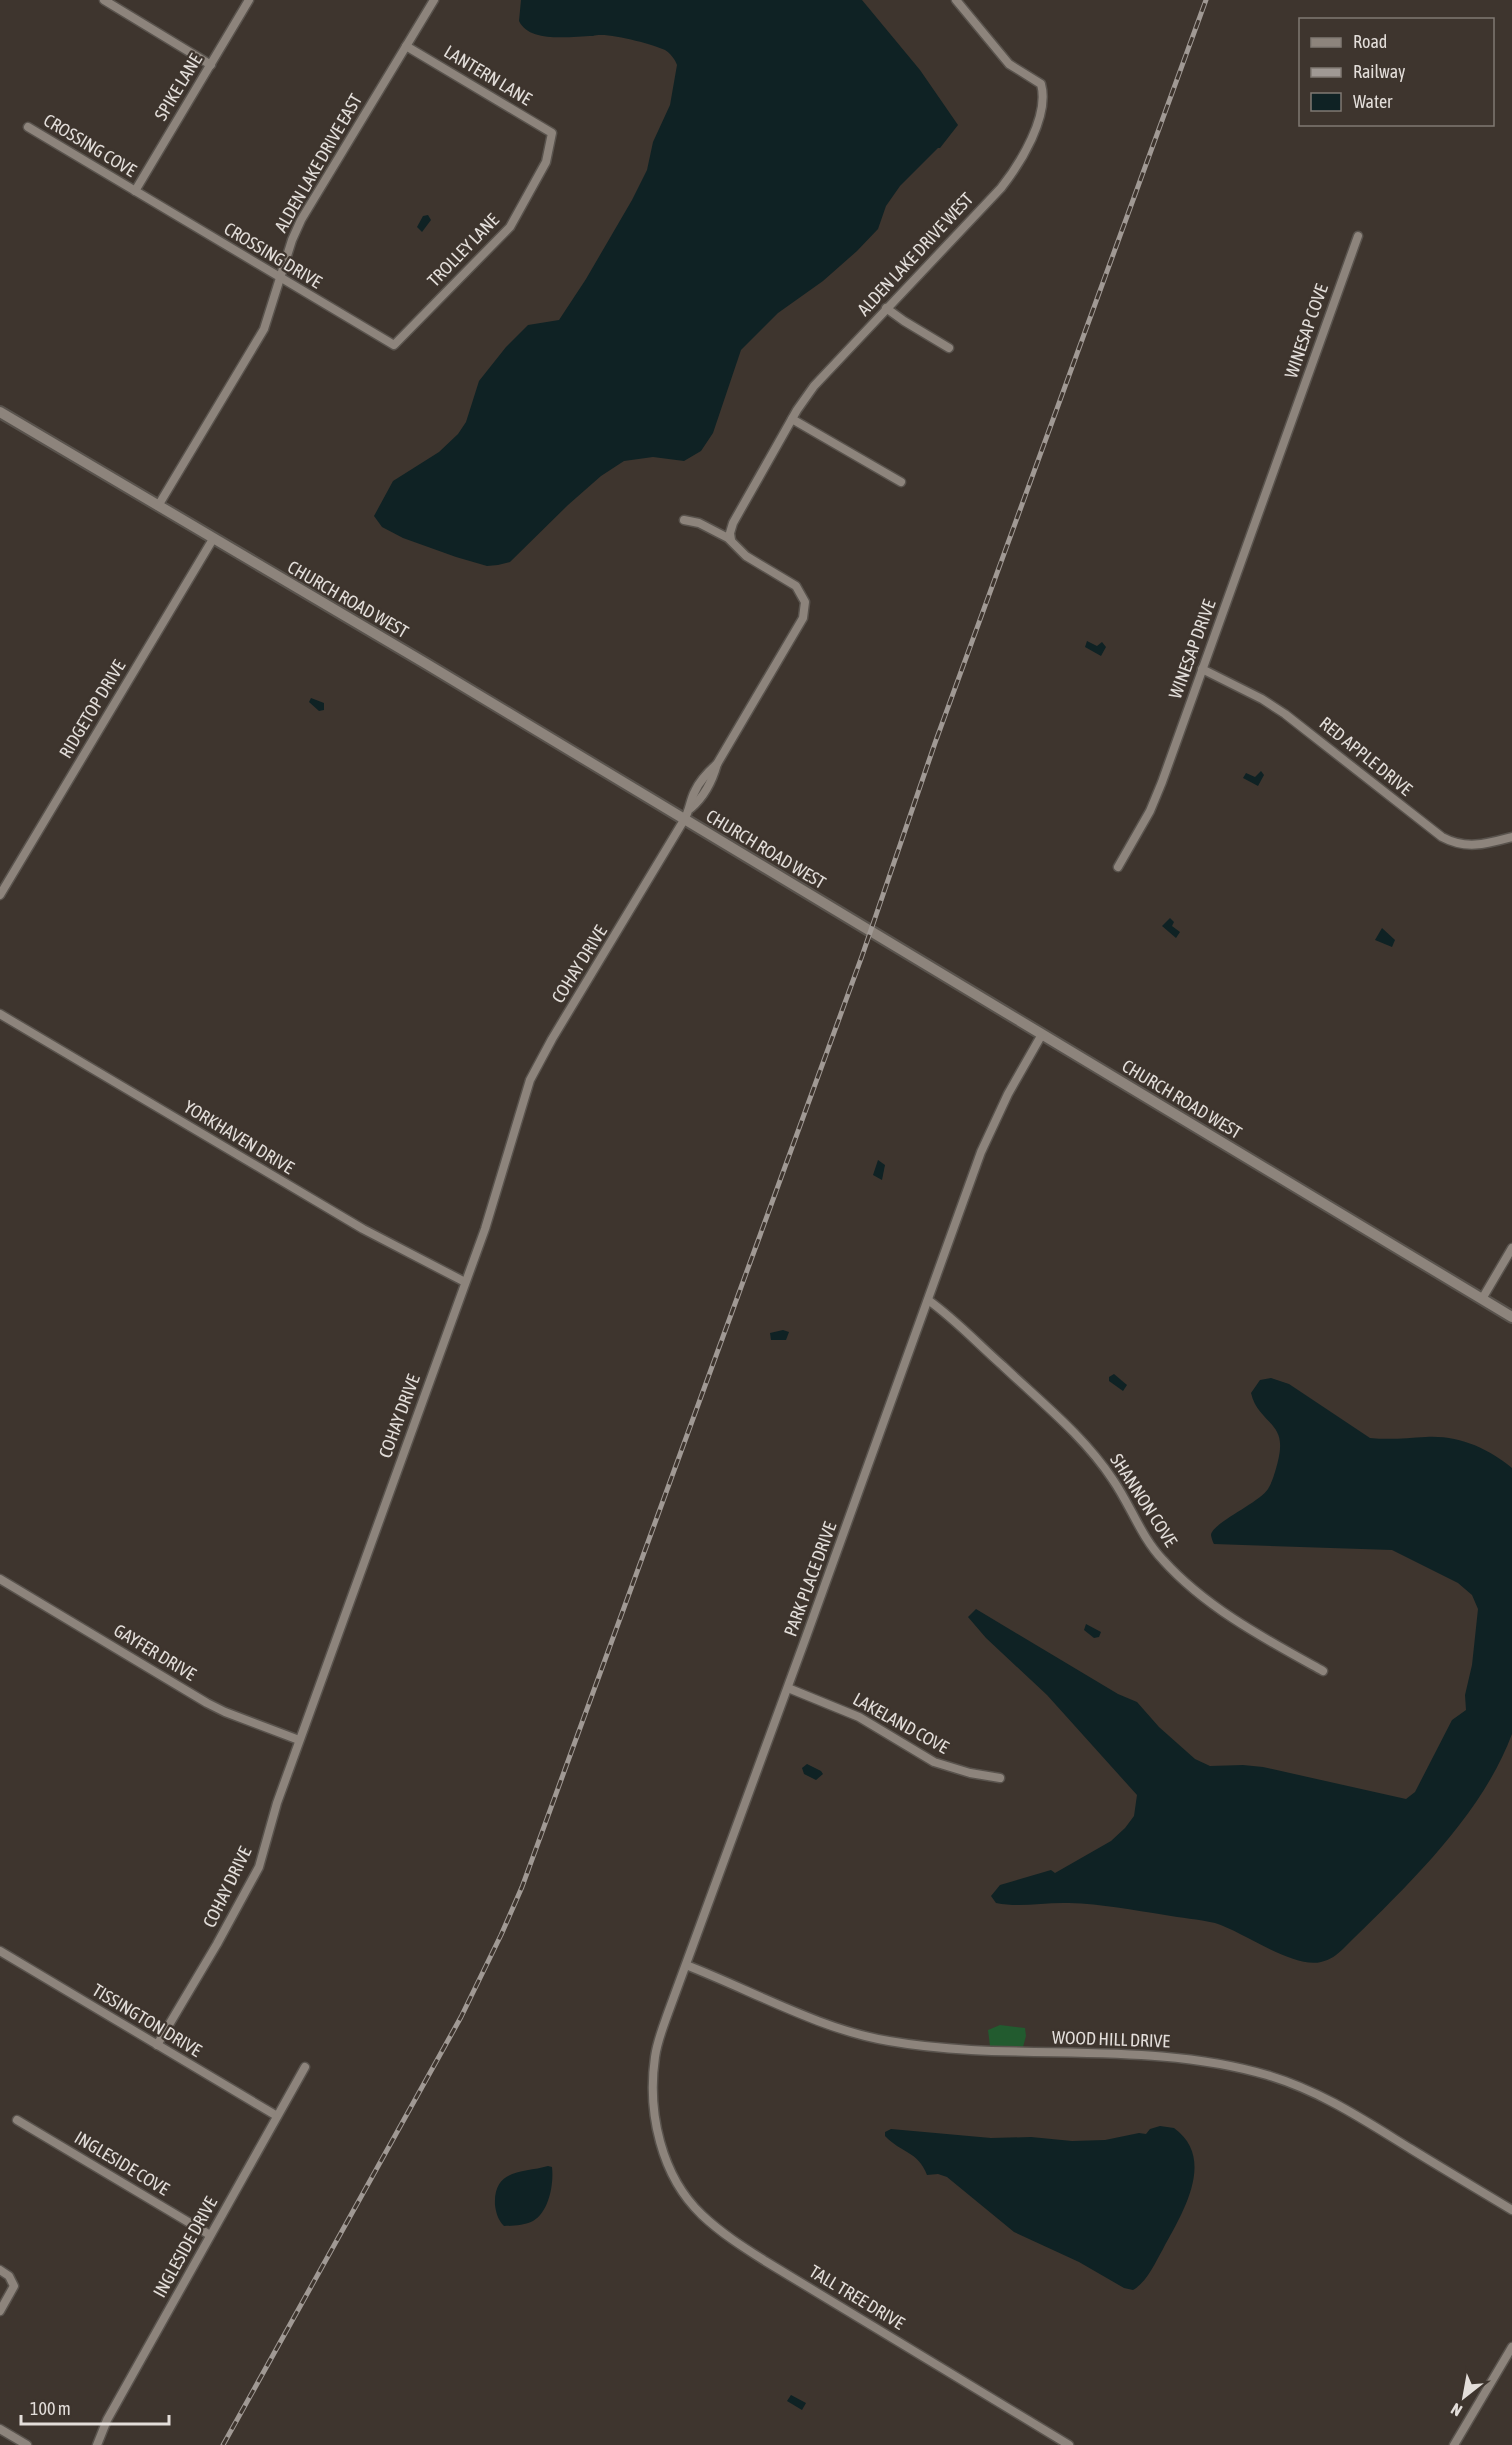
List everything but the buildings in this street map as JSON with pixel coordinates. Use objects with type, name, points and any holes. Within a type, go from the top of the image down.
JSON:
[{"type":"street","points":[[104,0],[211,65]]},
{"type":"street","name":"SPIKE LANE","points":[[135,191],[249,0]]},
{"type":"street","name":"ALDEN LAKE DRIVE EAST","points":[[158,506],[264,329],[292,240],[301,220],[434,0]]},
{"type":"street","name":"ALDEN LAKE DRIVE WEST","points":[[731,540],[730,533],[733,523],[792,419],[814,386],[1016,170],[1033,138],[1040,112],[1041,84],[1009,64],[956,0]]},
{"type":"street","name":"LANTERN LANE","points":[[406,46],[552,133]]},
{"type":"street","name":"CROSSING COVE","points":[[28,128],[135,191]]},
{"type":"street","name":"TROLLEY LANE","points":[[394,345],[510,227],[546,162],[552,133]]},
{"type":"street","name":"CROSSING DRIVE","points":[[135,191],[394,345]]},
{"type":"street","name":"WINESAP COVE","points":[[1286,438],[1358,236]]},
{"type":"street","points":[[886,308],[949,348]]},
{"type":"street","name":"CHURCH ROAD WEST","points":[[0,412],[425,663],[1041,1036],[1512,1317]]},
{"type":"street","points":[[792,419],[901,482]]},
{"type":"street","name":"WINESAP DRIVE","points":[[1118,867],[1158,792],[1286,438]]},
{"type":"street","points":[[684,520],[699,523],[731,540]]},
{"type":"street","name":"RIDGETOP DRIVE","points":[[0,895],[213,539]]},
{"type":"street","name":"COHAY DRIVE","points":[[157,2044],[259,1867],[277,1803],[299,1740],[498,1190],[533,1074],[691,808],[693,794],[704,776],[717,764],[803,618],[806,608],[804,597],[796,586],[746,556],[731,540]]},
{"type":"street","name":"RED APPLE DRIVE","points":[[1202,669],[1263,699],[1293,719],[1442,837],[1458,844],[1472,846],[1512,837]]},
{"type":"street","name":"YORKHAVEN DRIVE","points":[[0,1014],[326,1208],[465,1282]]},
{"type":"street","name":"PARK PLACE DRIVE","points":[[661,2144],[653,2103],[655,2055],[981,1152],[1008,1094],[1041,1036]]},
{"type":"street","points":[[1482,1299],[1512,1248]]},
{"type":"street","name":"SHANNON COVE","points":[[928,1300],[963,1329],[1049,1409],[1092,1453],[1119,1488],[1152,1546],[1174,1572],[1220,1609],[1323,1671]]},
{"type":"street","name":"GAYFER DRIVE","points":[[0,1579],[207,1703],[299,1740]]},
{"type":"street","name":"LAKELAND COVE","points":[[788,1688],[859,1717],[934,1762],[970,1773],[1000,1778]]},
{"type":"street","name":"TISSINGTON DRIVE","points":[[0,1951],[276,2116]]},
{"type":"street","name":"WOOD HILL DRIVE","points":[[686,1965],[836,2027],[879,2039],[932,2047],[1157,2056],[1230,2066],[1266,2075],[1314,2091],[1512,2210]]},
{"type":"street","name":"INGLESIDE DRIVE","points":[[97,2445],[107,2420],[305,2067]]},
{"type":"street","name":"INGLESIDE COVE","points":[[17,2120],[210,2235]]},
{"type":"street","name":"TALL TREE DRIVE","points":[[661,2144],[677,2180],[700,2213],[733,2240],[1069,2445]]},
{"type":"street","points":[[0,2270],[9,2276],[14,2286],[0,2311]]},
{"type":"street","points":[[1454,2445],[1512,2347]]},
{"type":"street","points":[[0,2429],[27,2445]]},
{"type":"green space","points":[[1000,2025],[1025,2028],[1026,2036],[1023,2047],[990,2046],[988,2030]]},
{"type":"water","points":[[521,0],[862,0],[920,70],[958,125],[940,148],[900,186],[886,206],[878,229],[857,251],[823,281],[778,313],[741,350],[713,433],[701,451],[684,461],[653,457],[624,461],[601,476],[568,505],[510,562],[487,566],[403,538],[382,527],[374,516],[393,481],[439,452],[458,434],[466,422],[479,381],[506,347],[528,325],[559,320],[586,279],[647,170],[653,142],[670,105],[677,65],[665,50],[629,39],[607,35],[552,37],[532,33],[519,21]]},
{"type":"water","points":[[428,215],[431,220],[422,232],[417,227],[423,216]]},
{"type":"water","points":[[1087,641],[1097,646],[1102,642],[1106,647],[1101,656],[1085,647]]},
{"type":"water","points":[[311,698],[324,703],[324,710],[319,711],[309,702]]},
{"type":"water","points":[[1261,771],[1264,775],[1258,786],[1243,778],[1246,773],[1255,777]]},
{"type":"water","points":[[1170,918],[1174,922],[1172,926],[1180,932],[1176,938],[1162,926]]},
{"type":"water","points":[[1382,928],[1395,940],[1392,947],[1375,940]]},
{"type":"water","points":[[878,1160],[885,1165],[882,1180],[873,1175]]},
{"type":"water","points":[[783,1330],[789,1332],[786,1340],[771,1340],[770,1333]]},
{"type":"water","points":[[1114,1374],[1127,1385],[1123,1391],[1109,1381],[1109,1377]]},
{"type":"water","points":[[1271,1378],[1289,1384],[1370,1438],[1450,1438],[1483,1449],[1512,1468],[1512,1734],[1498,1765],[1462,1822],[1440,1849],[1344,1948],[1333,1957],[1321,1962],[1310,1963],[1296,1960],[1226,1927],[1202,1920],[1093,1905],[996,1903],[991,1896],[1000,1885],[1051,1870],[1055,1873],[1111,1841],[1134,1816],[1137,1795],[1047,1695],[986,1638],[968,1617],[976,1609],[1118,1694],[1137,1702],[1159,1727],[1195,1759],[1210,1766],[1263,1767],[1406,1799],[1415,1792],[1452,1720],[1466,1710],[1465,1695],[1472,1665],[1478,1609],[1472,1595],[1458,1583],[1392,1550],[1214,1544],[1211,1535],[1213,1530],[1263,1495],[1274,1475],[1280,1452],[1280,1439],[1273,1426],[1258,1409],[1251,1393],[1260,1380]]},
{"type":"water","points":[[1086,1624],[1101,1632],[1099,1637],[1094,1638],[1084,1630]]},
{"type":"water","points":[[807,1764],[823,1774],[816,1780],[804,1774],[802,1768]]},
{"type":"water","points":[[1160,2126],[1174,2128],[1187,2141],[1193,2155],[1192,2187],[1179,2220],[1154,2266],[1147,2277],[1133,2290],[1124,2288],[1079,2262],[1014,2232],[947,2177],[938,2174],[927,2175],[919,2161],[885,2136],[885,2132],[891,2129],[991,2138],[1105,2140],[1139,2133],[1146,2134],[1150,2129]]},
{"type":"water","points":[[552,2167],[552,2181],[547,2204],[543,2211],[533,2221],[504,2226],[495,2205],[499,2184],[512,2174]]},
{"type":"water","points":[[791,2395],[806,2403],[802,2410],[787,2401]]},
{"type":"railway","points":[[223,2445],[461,2017],[522,1887],[862,956],[935,743],[1206,0]]}]
